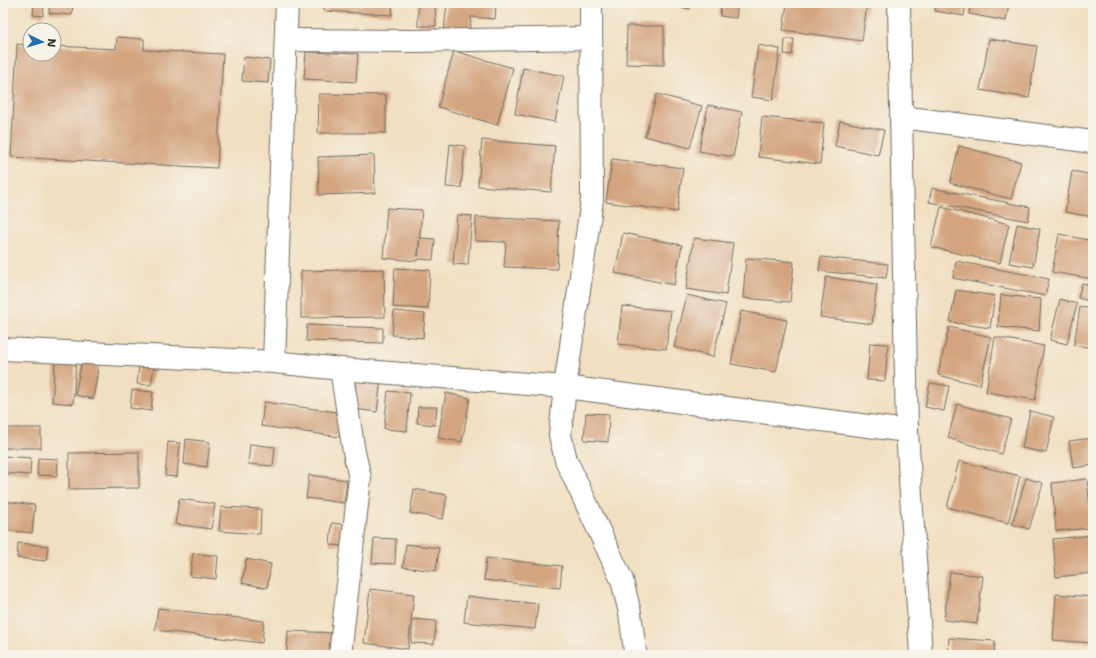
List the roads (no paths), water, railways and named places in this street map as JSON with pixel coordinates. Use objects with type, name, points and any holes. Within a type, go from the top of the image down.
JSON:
[{"type":"street","points":[[274,362],[287,3]]},
{"type":"street","points":[[591,3],[592,200],[560,436],[566,460],[622,580],[630,613],[635,651],[634,655]]},
{"type":"street","points":[[899,3],[906,431],[921,655]]},
{"type":"street","points":[[286,40],[411,41],[590,38]]},
{"type":"street","points":[[902,117],[1093,142]]},
{"type":"street","points":[[3,349],[274,362],[341,369],[566,387],[906,431]]},
{"type":"street","points":[[340,655],[360,478],[354,452],[341,369]]}]
